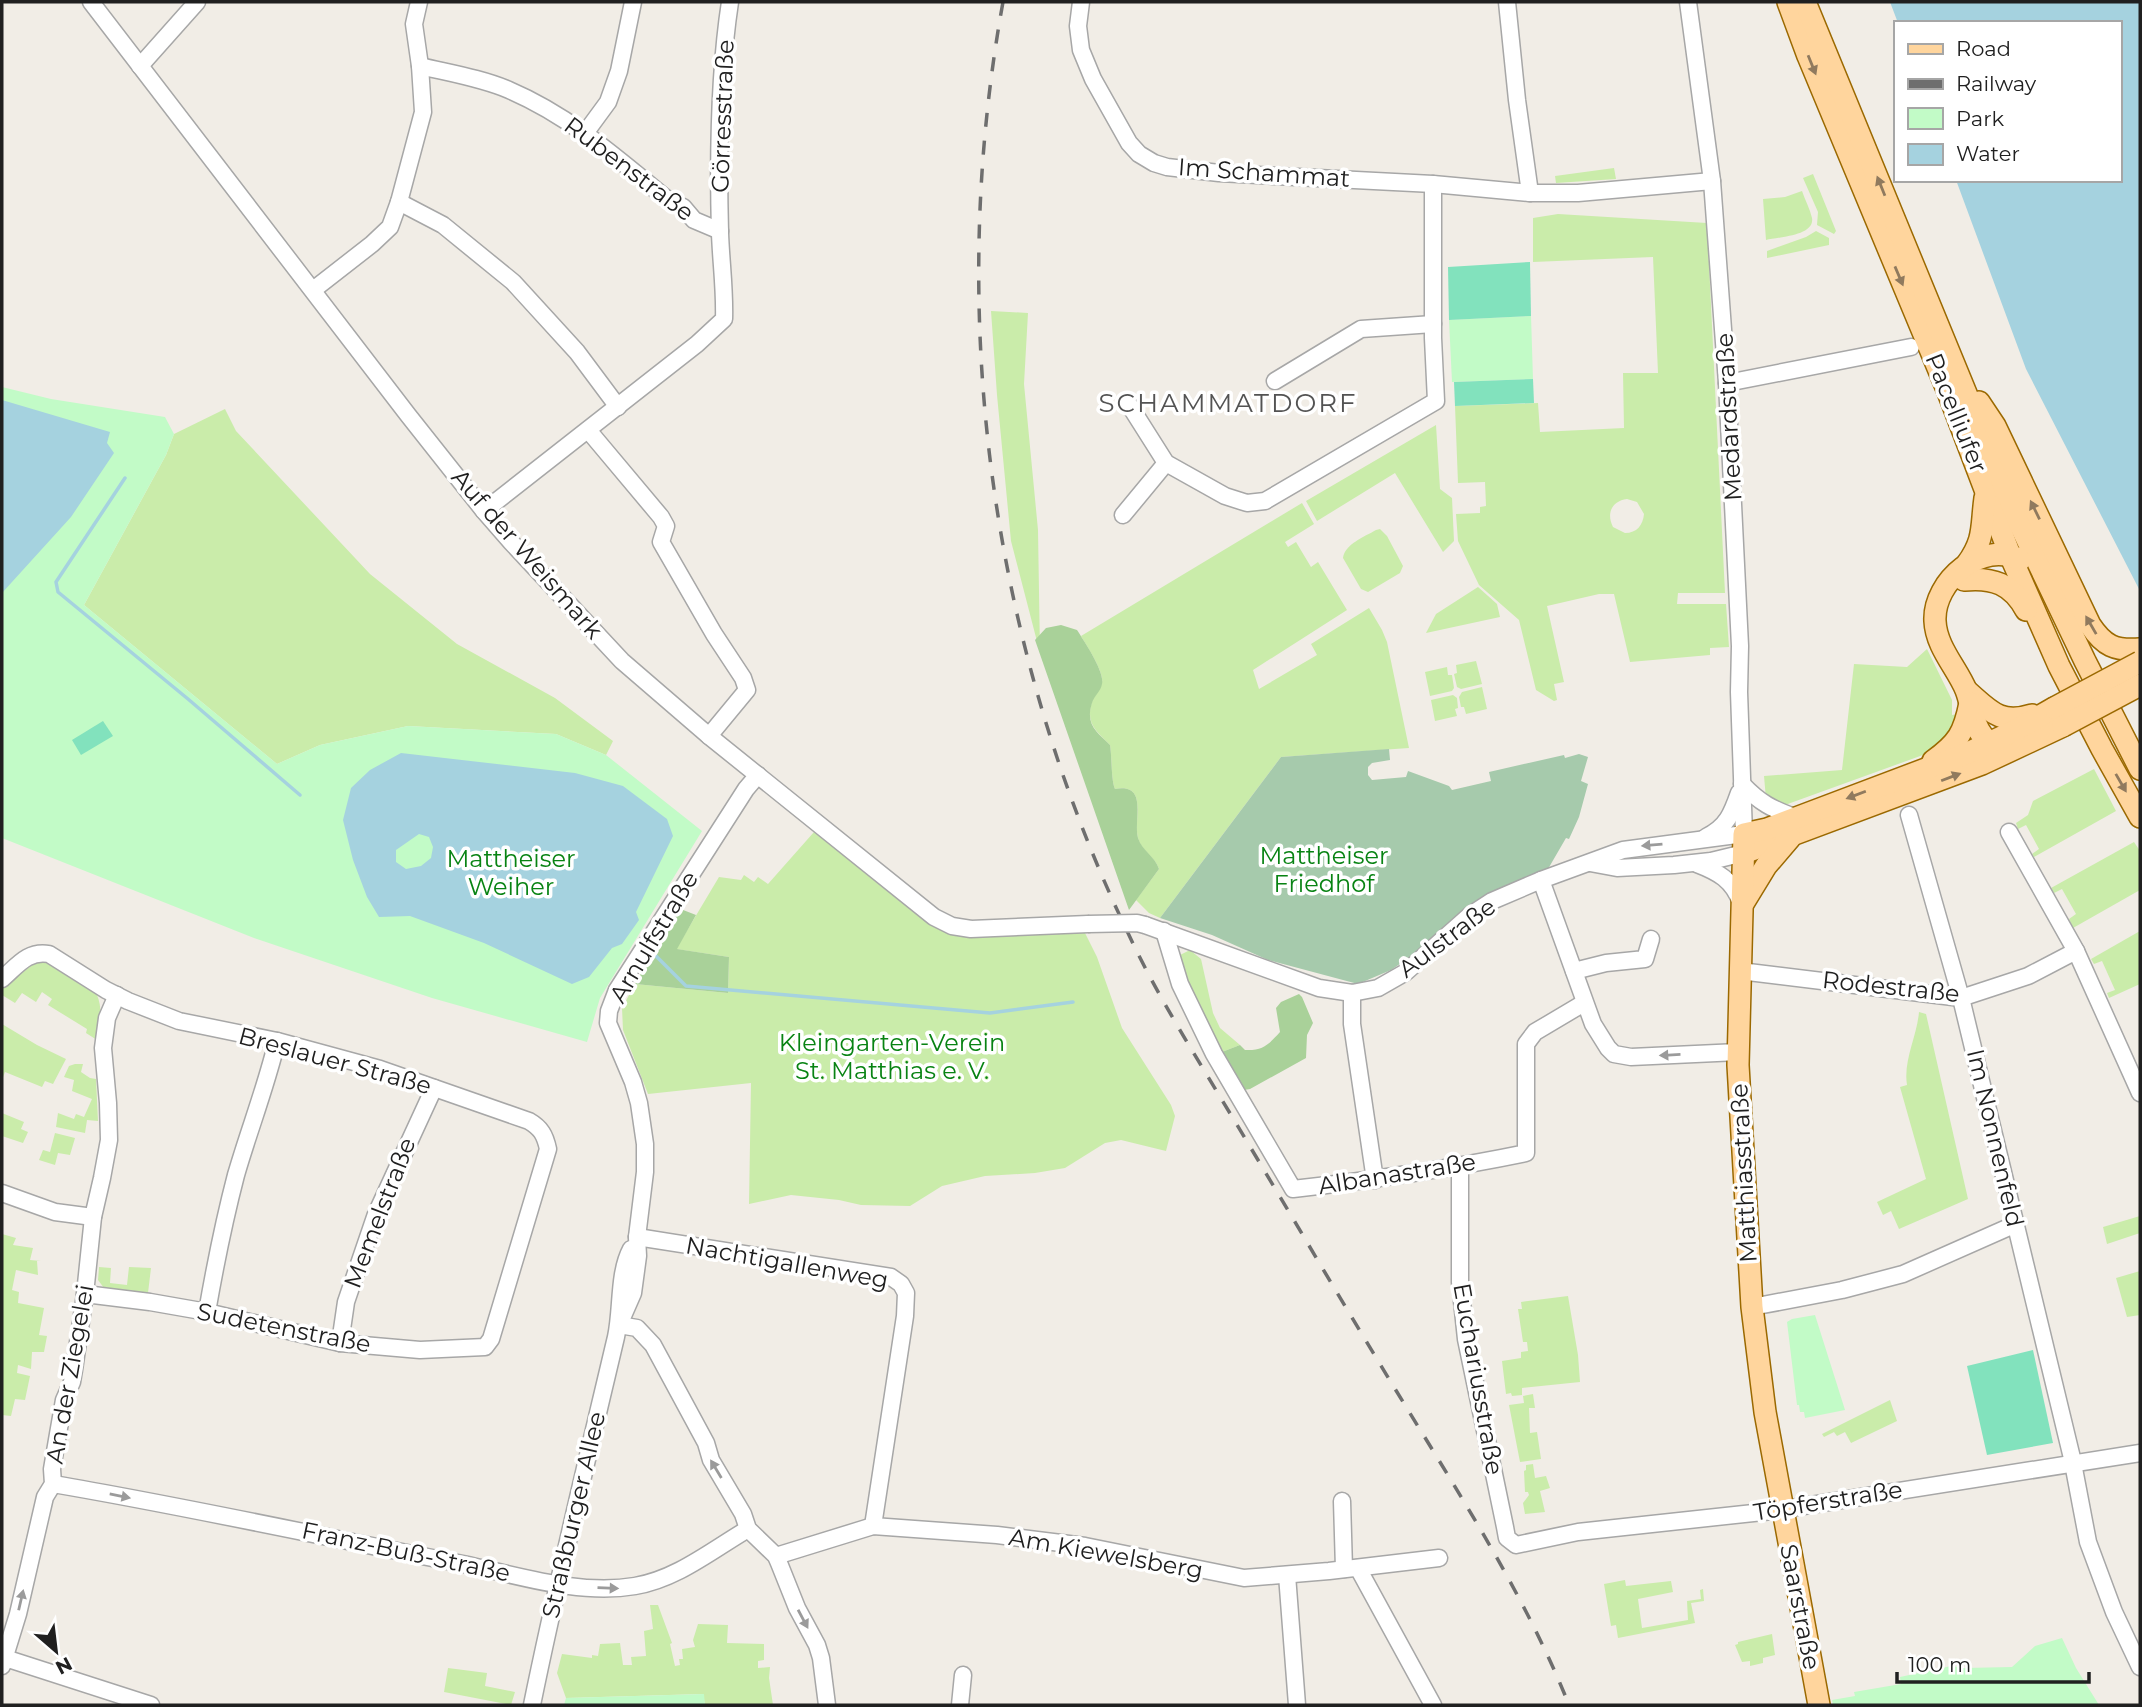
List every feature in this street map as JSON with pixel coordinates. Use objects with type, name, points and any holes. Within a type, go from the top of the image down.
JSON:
[{"type":"main road","name":"Pacelliufer","points":[[1788,2],[1808,57],[1948,392],[2010,555],[2044,632],[2102,749],[2140,817]]},
{"type":"main road","name":"Pacelliufer","points":[[1805,2],[2021,527],[2140,769]]},
{"type":"main road","points":[[1963,386],[1980,402],[1996,426],[2090,625],[2101,640],[2119,649],[2140,649]]},
{"type":"main road","points":[[1966,572],[1982,535],[1986,489]]},
{"type":"main road","points":[[2010,555],[2021,527]]},
{"type":"main road","points":[[1966,572],[1993,554],[2010,555],[2043,573]]},
{"type":"main road","points":[[2016,748],[2001,749],[1983,737],[1973,700],[1937,632],[1935,611],[1943,593],[1959,571],[1966,572],[2005,587],[2017,596],[2028,616],[2044,632]]},
{"type":"main road","points":[[1744,843],[1982,764],[2016,748],[2140,662]]},
{"type":"main road","points":[[1742,905],[1794,827],[1915,773],[2140,685]]},
{"type":"main road","points":[[1973,700],[1997,716],[2011,720],[2059,717]]},
{"type":"main road","points":[[1915,773],[1958,740],[1973,700]]},
{"type":"main road","points":[[1982,764],[1989,754],[1992,742]]},
{"type":"main road","name":"Matthiasstraße","points":[[1744,843],[1738,1052],[1742,1149],[1752,1307],[1765,1412],[1782,1509]]},
{"type":"main road","name":"Saarstraße","points":[[1782,1509],[1819,1705]]},
{"type":"street","name":"Auf der Weismark","points":[[91,2],[484,511],[622,661],[709,736],[934,917],[952,926],[971,929],[1088,924],[1145,925]]},
{"type":"street","points":[[140,66],[197,2]]},
{"type":"street","points":[[313,290],[390,227],[423,113],[414,24],[419,2]]},
{"type":"street","points":[[586,132],[608,102],[627,37],[633,2]]},
{"type":"street","name":"Görresstraße","points":[[618,407],[697,344],[724,318],[720,231],[725,33],[730,2]]},
{"type":"street","name":"Im Schammat","points":[[1081,2],[1078,26],[1081,50],[1093,79],[1129,143],[1139,154],[1167,167],[1219,173],[1433,184],[1530,193],[1578,193],[1712,181]]},
{"type":"street","points":[[1507,2],[1530,193]]},
{"type":"street","name":"Medardstraße","points":[[1688,2],[1712,181],[1727,383],[1740,646],[1744,843]]},
{"type":"street","name":"Rubenstraße","points":[[420,66],[508,90],[586,132],[668,200],[683,207],[694,220],[720,231]]},
{"type":"street","points":[[1128,403],[1166,463],[1225,496],[1247,503],[1265,501],[1436,401],[1433,184]]},
{"type":"street","points":[[399,202],[443,225],[513,282],[577,352],[618,407],[484,511]]},
{"type":"street","points":[[1275,381],[1361,329],[1433,324]]},
{"type":"street","points":[[1727,383],[1911,346]]},
{"type":"street","points":[[588,430],[661,517],[666,526],[661,542],[714,634],[743,678],[747,690],[709,736]]},
{"type":"street","points":[[1123,515],[1166,463]]},
{"type":"street","name":"Arnulfstraße","points":[[619,1325],[621,1291],[628,1255],[637,1237],[645,1172],[643,1128],[633,1082],[611,1033],[609,1011],[617,990],[746,789],[758,775]]},
{"type":"street","points":[[1742,784],[1757,800],[1794,827]]},
{"type":"street","points":[[1697,841],[1715,833],[1727,822],[1734,811],[1742,784]]},
{"type":"street","name":"Im Nonnenfeld","points":[[1909,815],[1961,998],[2072,1462],[2088,1542],[2114,1612],[2140,1667]]},
{"type":"street","points":[[2010,832],[2076,951],[2140,1093]]},
{"type":"street","name":"Aulstraße","points":[[1145,925],[1319,988],[1352,993],[1378,988],[1406,972],[1469,916],[1492,901],[1541,880],[1623,850],[1649,845],[1697,841],[1744,843]]},
{"type":"street","name":"Aulstraße","points":[[1590,863],[1617,868],[1711,862],[1744,843]]},
{"type":"street","points":[[1694,863],[1725,877],[1742,905]]},
{"type":"street","points":[[1541,880],[1584,1003],[1593,1024],[1614,1054],[1631,1057],[1738,1052]]},
{"type":"street","name":"Albanastraße","points":[[1164,931],[1180,985],[1209,1042],[1293,1189],[1375,1180],[1526,1153],[1526,1044],[1535,1032],[1584,1003]]},
{"type":"street","points":[[1574,971],[1606,963],[1645,959],[1651,939]]},
{"type":"street","name":"Rodestraße","points":[[1740,971],[1961,998],[2028,976],[2076,951]]},
{"type":"street","name":"Breslauer Straße","points":[[2,979],[31,955],[39,952],[49,954],[117,995],[178,1021],[277,1041],[380,1069],[529,1121],[540,1128],[548,1149],[491,1339],[485,1347]]},
{"type":"street","points":[[1352,993],[1352,1024],[1375,1180]]},
{"type":"street","name":"An der Ziegelei","points":[[3,1662],[18,1614],[45,1497],[53,1484],[52,1469],[64,1399],[72,1382],[93,1217],[108,1140],[103,1048],[107,1018],[117,995]]},
{"type":"street","points":[[207,1312],[218,1249],[237,1174],[277,1041]]},
{"type":"street","name":"Memelstraße","points":[[340,1343],[346,1302],[376,1214],[434,1088]]},
{"type":"street","name":"Euchariusstraße","points":[[1460,1166],[1460,1282],[1466,1339],[1507,1538],[1516,1545]]},
{"type":"street","points":[[2,1193],[55,1212],[93,1217]]},
{"type":"street","points":[[1752,1307],[1842,1290],[1903,1274],[2016,1224]]},
{"type":"street","name":"Nachtigallenweg","points":[[637,1237],[891,1278],[901,1284],[906,1293],[904,1325],[873,1526]]},
{"type":"street","name":"Sudetenstraße","points":[[85,1294],[207,1312],[340,1343],[420,1350],[485,1347]]},
{"type":"street","points":[[619,1325],[637,1328],[653,1345],[706,1443],[711,1460],[743,1514],[748,1529],[776,1556],[797,1608],[817,1644],[827,1705]]},
{"type":"street","name":"Straßburger Allee","points":[[532,1705],[557,1584],[619,1325]]},
{"type":"street","name":"Töpferstraße","points":[[1516,1545],[1578,1532],[1782,1509],[2140,1453]]},
{"type":"street","name":"Franz-Buß-Straße","points":[[53,1484],[313,1533],[557,1584],[615,1589],[649,1582],[691,1565],[748,1529]]},
{"type":"street","points":[[1342,1501],[1351,1568],[1433,1705]]},
{"type":"street","name":"Am Kiewelsberg","points":[[776,1556],[873,1526],[996,1535],[1084,1546],[1244,1578],[1439,1558]]},
{"type":"street","points":[[1287,1575],[1297,1705]]},
{"type":"street","points":[[3,1662],[144,1704]]},
{"type":"street","points":[[960,1705],[963,1675]]},
{"type":"green space","points":[[1614,168],[1616,179],[1556,183],[1555,176]]},
{"type":"green space","points":[[1813,174],[1836,231],[1834,234],[1817,225],[1818,212],[1803,178]]},
{"type":"green space","points":[[1802,191],[1812,218],[1808,229],[1766,240],[1763,199],[1785,197]]},
{"type":"green space","points":[[1558,214],[1707,223],[1725,593],[1678,593],[1677,604],[1726,604],[1729,647],[1710,648],[1710,655],[1630,662],[1614,594],[1599,594],[1547,606],[1564,682],[1554,684],[1557,700],[1554,701],[1536,690],[1519,620],[1479,585],[1458,541],[1456,514],[1480,513],[1480,507],[1486,506],[1485,482],[1458,483],[1455,406],[1538,403],[1540,432],[1624,428],[1623,373],[1658,373],[1653,257],[1533,262],[1533,218]],"holes":[[[1627,499],[1637,502],[1644,514],[1639,528],[1625,533],[1613,527],[1610,513],[1614,505]]]},
{"type":"green space","points":[[1816,231],[1829,238],[1829,245],[1767,258],[1767,251]]},
{"type":"green space","points":[[1530,262],[1531,316],[1449,320],[1448,267]]},
{"type":"green space","points":[[991,311],[1028,313],[1024,384],[1038,530],[1040,653],[1011,541]]},
{"type":"green space","points":[[1531,316],[1533,379],[1452,382],[1449,320]]},
{"type":"green space","points":[[1533,379],[1534,403],[1455,406],[1454,382]]},
{"type":"green space","name":"Mattheiser Weiher","points":[[2,387],[51,399],[165,417],[174,434],[166,455],[84,605],[277,764],[320,745],[408,726],[556,734],[606,755],[702,831],[600,998],[587,1042],[432,998],[254,938],[2,838]]},
{"type":"green space","points":[[225,409],[236,431],[370,574],[457,644],[555,698],[613,741],[606,755],[556,734],[408,726],[320,745],[277,764],[84,605],[166,455],[174,434]]},
{"type":"green space","points":[[1436,425],[1440,489],[1452,498],[1454,541],[1443,552],[1395,473],[1317,521],[1306,501]]},
{"type":"green space","points":[[1302,503],[1314,524],[1285,542],[1288,547],[1296,542],[1311,567],[1318,562],[1347,610],[1253,670],[1259,689],[1317,655],[1311,644],[1369,608],[1387,642],[1409,748],[1281,757],[1160,918],[1149,913],[1136,900],[1159,869],[1138,838],[1136,797],[1126,789],[1115,789],[1110,745],[1091,722],[1092,702],[1102,678],[1081,636]]},
{"type":"green space","points":[[1380,529],[1387,536],[1403,566],[1400,573],[1368,592],[1361,589],[1343,558],[1351,545]]},
{"type":"green space","points":[[1478,587],[1497,604],[1500,617],[1426,633],[1436,614]]},
{"type":"green space","points":[[1061,625],[1077,630],[1100,672],[1102,684],[1092,703],[1091,723],[1110,745],[1115,789],[1126,789],[1136,797],[1138,838],[1159,869],[1129,910],[1035,640],[1046,628]]},
{"type":"green space","points":[[1927,649],[1952,700],[1952,715],[1958,714],[1957,727],[1934,751],[1785,805],[1773,806],[1766,799],[1764,776],[1842,770],[1854,664],[1907,667]]},
{"type":"green space","points":[[1476,661],[1482,684],[1461,689],[1457,687],[1454,674],[1457,673],[1456,665]]},
{"type":"green space","points":[[1447,667],[1448,675],[1452,675],[1454,688],[1452,691],[1430,696],[1425,672]]},
{"type":"green space","points":[[1482,687],[1487,709],[1466,714],[1459,697],[1462,692]]},
{"type":"green space","points":[[1453,695],[1457,698],[1457,716],[1435,721],[1431,700]]},
{"type":"green space","points":[[103,721],[113,736],[81,755],[72,740]]},
{"type":"green space","name":"Mattheiser Friedhof","points":[[1389,749],[1390,760],[1372,763],[1368,767],[1368,775],[1372,780],[1406,777],[1408,771],[1449,786],[1452,790],[1491,781],[1489,772],[1579,754],[1588,757],[1581,781],[1588,784],[1579,817],[1569,839],[1566,838],[1548,869],[1474,902],[1426,946],[1391,970],[1358,984],[1268,960],[1212,935],[1160,918],[1281,757]]},
{"type":"green space","points":[[2094,769],[2116,811],[2034,857],[2032,854],[2039,849],[2026,825],[2018,829],[2016,823],[2028,815],[2033,801]]},
{"type":"green space","name":"Kleingarten-Verein St. Matthias e. V.","points":[[814,832],[922,919],[940,926],[980,933],[1085,933],[1097,957],[1122,1028],[1171,1105],[1175,1116],[1166,1151],[1121,1140],[1105,1143],[1065,1168],[985,1176],[942,1186],[910,1206],[861,1205],[791,1195],[749,1204],[751,1083],[648,1094],[623,1030],[622,1008],[635,984],[728,993],[729,957],[676,949],[719,877],[741,880],[744,875],[754,882],[758,877],[768,884]]},
{"type":"green space","points":[[2134,842],[2140,851],[2140,890],[2073,928],[2069,919],[2076,914],[2062,889],[2054,893],[2051,888]]},
{"type":"green space","points":[[678,908],[696,915],[677,949],[729,957],[728,993],[635,984]]},
{"type":"green space","points":[[2140,931],[2140,984],[2109,998],[2107,993],[2115,990],[2102,961],[2094,964],[2091,959]]},
{"type":"green space","points":[[1190,950],[1201,959],[1213,1013],[1220,1028],[1240,1045],[1222,1052],[1181,978],[1178,956]]},
{"type":"green space","points":[[37,961],[43,961],[97,995],[100,1023],[97,1040],[86,1033],[87,1029],[48,1005],[52,999],[42,992],[36,1002],[22,993],[15,1003],[2,995],[2,989]]},
{"type":"green space","points":[[1299,994],[1313,1023],[1307,1035],[1306,1058],[1244,1090],[1222,1052],[1240,1045],[1245,1050],[1257,1049],[1269,1043],[1280,1032],[1276,1008],[1281,1002]]},
{"type":"green space","points":[[1919,1012],[1926,1014],[1968,1199],[1899,1229],[1891,1211],[1883,1215],[1877,1202],[1926,1179],[1900,1087],[1907,1085],[1907,1067]]},
{"type":"green space","points":[[2,1024],[66,1059],[53,1084],[45,1081],[42,1087],[5,1072],[2,1080]]},
{"type":"green space","points":[[83,1064],[81,1072],[96,1079],[98,1121],[87,1120],[85,1133],[56,1127],[58,1113],[74,1119],[76,1114],[84,1117],[92,1099],[72,1091],[74,1080],[64,1077],[69,1066]]},
{"type":"green space","points":[[2,1113],[24,1122],[21,1129],[28,1132],[23,1143],[2,1136]]},
{"type":"green space","points":[[55,1133],[75,1138],[70,1155],[58,1153],[55,1165],[39,1160],[43,1150],[50,1152]]},
{"type":"green space","points":[[2140,1216],[2140,1233],[2107,1244],[2103,1227]]},
{"type":"green space","points":[[2,1234],[16,1238],[13,1245],[33,1248],[30,1260],[41,1261],[37,1261],[38,1275],[16,1270],[12,1290],[19,1292],[18,1303],[44,1308],[39,1335],[47,1336],[44,1352],[32,1352],[31,1369],[18,1365],[17,1373],[30,1376],[25,1400],[15,1399],[11,1416],[2,1415]]},
{"type":"green space","points":[[99,1267],[111,1268],[110,1283],[127,1285],[129,1267],[151,1268],[148,1293],[104,1288],[98,1280]]},
{"type":"green space","points":[[2140,1271],[2140,1315],[2127,1317],[2116,1278]]},
{"type":"green space","points":[[1568,1296],[1580,1382],[1522,1388],[1522,1395],[1506,1394],[1502,1361],[1521,1358],[1521,1352],[1528,1351],[1527,1342],[1523,1342],[1518,1309],[1522,1309],[1521,1302]]},
{"type":"green space","points":[[1815,1315],[1845,1410],[1805,1418],[1804,1412],[1800,1412],[1797,1405],[1787,1322]]},
{"type":"green space","points":[[2033,1350],[2053,1443],[1987,1455],[1967,1366]]},
{"type":"green space","points":[[1533,1394],[1535,1408],[1529,1408],[1530,1433],[1537,1432],[1541,1459],[1520,1462],[1509,1405],[1524,1403],[1523,1396]]},
{"type":"green space","points":[[1890,1400],[1897,1421],[1851,1443],[1845,1432],[1837,1436],[1834,1432],[1824,1437],[1822,1434]]},
{"type":"green space","points":[[1533,1464],[1535,1478],[1546,1476],[1550,1488],[1540,1491],[1545,1512],[1525,1514],[1523,1503],[1529,1495],[1525,1492],[1524,1471],[1526,1465]]},
{"type":"green space","points":[[1625,1580],[1626,1586],[1671,1581],[1673,1592],[1638,1599],[1642,1628],[1688,1620],[1687,1601],[1701,1599],[1700,1590],[1703,1589],[1704,1601],[1691,1603],[1695,1623],[1618,1638],[1616,1625],[1611,1626],[1604,1584]]},
{"type":"green space","points":[[650,1605],[658,1605],[672,1643],[670,1644],[675,1666],[680,1665],[679,1659],[683,1659],[682,1649],[695,1647],[693,1640],[698,1624],[728,1625],[727,1643],[764,1644],[764,1660],[758,1661],[758,1668],[770,1667],[773,1705],[705,1705],[703,1694],[566,1698],[557,1673],[562,1654],[592,1658],[592,1655],[598,1656],[600,1644],[620,1643],[623,1665],[632,1665],[631,1657],[646,1656],[644,1631],[653,1629]]},
{"type":"green space","points":[[1772,1634],[1775,1655],[1763,1658],[1763,1663],[1750,1666],[1750,1661],[1742,1662],[1735,1645],[1738,1642]]},
{"type":"green space","points":[[2062,1638],[2076,1668],[2099,1705],[1833,1705],[1832,1700],[1855,1696],[1854,1692],[1901,1684],[1900,1677],[1951,1666],[2012,1667],[2035,1646]]},
{"type":"green space","points":[[448,1668],[487,1673],[485,1686],[515,1692],[511,1705],[444,1692]]},
{"type":"green space","points":[[704,1694],[705,1705],[564,1705],[566,1698]]},
{"type":"water","points":[[1890,2],[2140,2],[2140,591],[2026,369],[1957,182],[2121,182],[2121,21],[1897,21]]},
{"type":"water","points":[[2,400],[110,432],[107,443],[114,453],[71,517],[2,593]]},
{"type":"water","points":[[401,753],[575,773],[623,786],[667,819],[673,836],[636,912],[639,920],[622,944],[612,948],[589,977],[572,984],[484,943],[410,916],[379,917],[367,897],[353,860],[343,820],[351,788],[370,770]],"holes":[[[419,834],[429,837],[433,847],[431,858],[421,866],[406,869],[396,862],[396,850]]]},
{"type":"waterway","points":[[125,478],[56,582],[58,592],[300,795]]},
{"type":"waterway","points":[[651,951],[686,986],[990,1013],[1073,1002]]},
{"type":"railway","points":[[1003,2],[986,120],[979,239],[981,358],[992,477],[1013,595],[1042,710],[1081,823],[1128,933],[1149,974],[1171,1015],[1484,1535],[1521,1601],[1569,1705]]},
{"type":"district","name":"SCHAMMATDORF","points":[[1228,403]]}]
